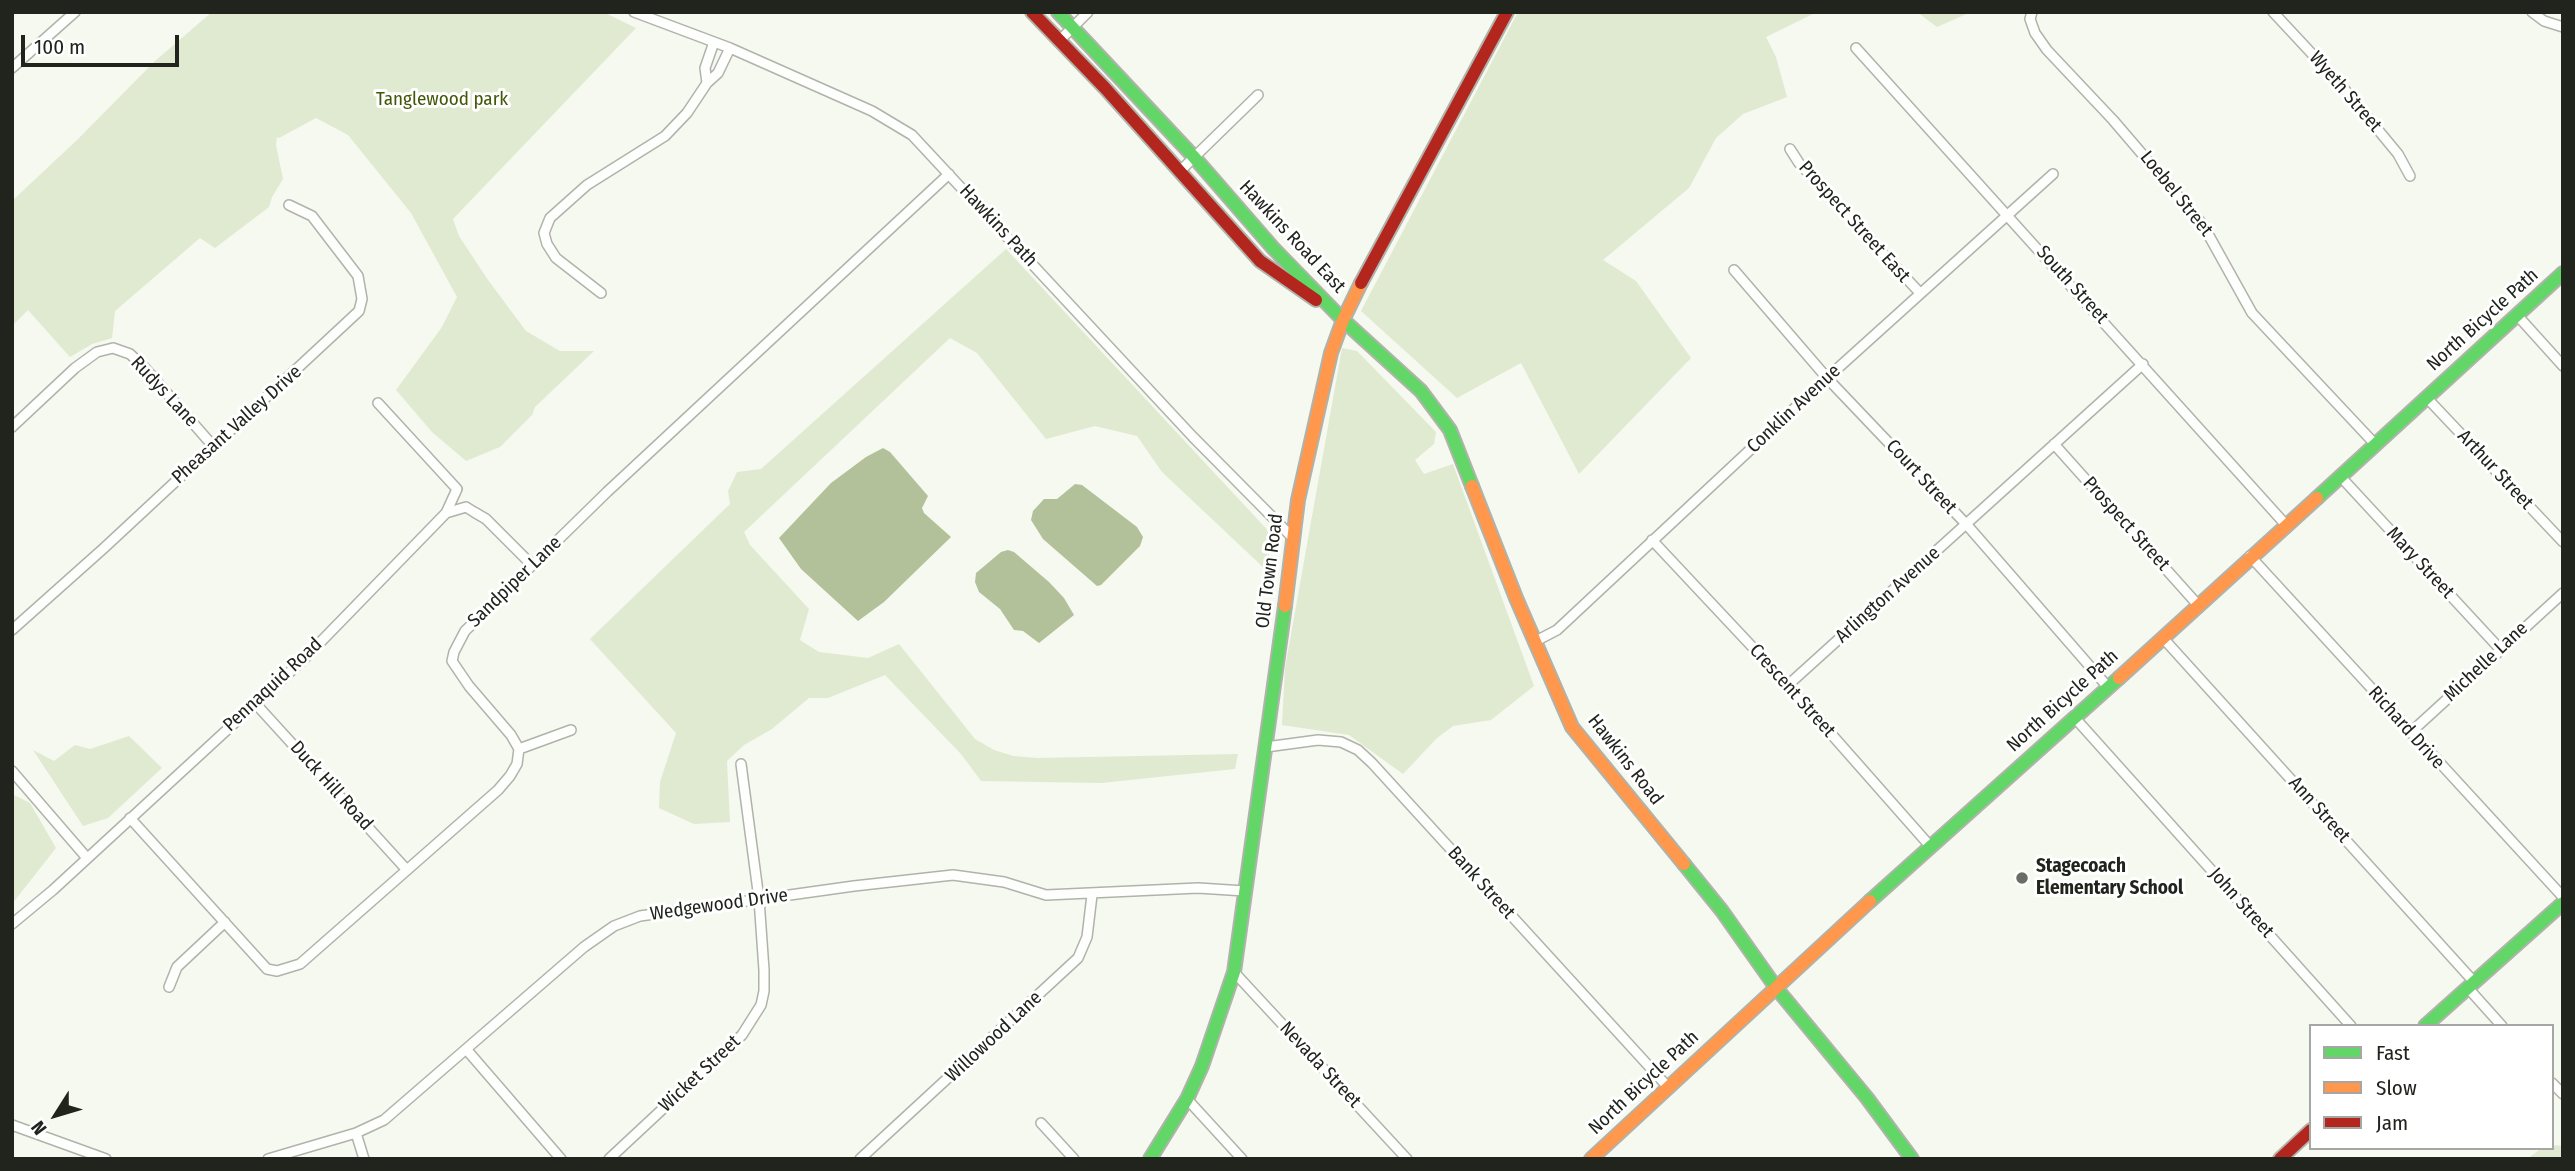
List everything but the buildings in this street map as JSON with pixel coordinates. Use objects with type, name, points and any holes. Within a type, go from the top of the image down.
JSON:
[{"type":"street","points":[[12,68],[75,12]]},
{"type":"street","name":"Hawkins Path","points":[[634,12],[648,15],[730,48],[873,111],[912,135],[1194,437],[1293,538]]},
{"type":"street","name":"Hawkins Road East","points":[[1032,12],[1260,261],[1343,320]]},
{"type":"street","name":"Hawkins Road East","points":[[1058,12],[1193,156],[1273,248],[1343,320]]},
{"type":"street","points":[[1060,40],[1088,12]]},
{"type":"street","name":"Old Town Road","points":[[1150,1159],[1186,1099],[1202,1066],[1234,972],[1293,538],[1323,382],[1343,320],[1376,253],[1507,12]]},
{"type":"street","name":"Loebel Street","points":[[2032,12],[2030,19],[2035,33],[2047,50],[2113,120],[2203,225],[2252,313],[2374,443]]},
{"type":"street","name":"Wyeth Street","points":[[2273,12],[2342,85],[2398,154],[2410,176]]},
{"type":"street","points":[[2532,12],[2544,21],[2563,27]]},
{"type":"street","points":[[707,83],[705,68],[714,42]]},
{"type":"street","points":[[601,293],[556,258],[544,233],[550,218],[587,185],[665,136],[687,113],[707,83],[718,74],[730,48]]},
{"type":"street","name":"South Street","points":[[1856,48],[2286,524]]},
{"type":"street","points":[[1179,172],[1258,95]]},
{"type":"street","name":"Prospect Street East","points":[[1790,149],[1799,163],[1920,293]]},
{"type":"street","name":"Sandpiper Lane","points":[[519,749],[511,735],[469,686],[452,661],[465,631],[949,174]]},
{"type":"street","name":"Conklin Avenue","points":[[1534,642],[1557,630],[1827,378],[2053,174]]},
{"type":"street","name":"Pheasant Valley Drive","points":[[12,630],[359,311],[362,299],[358,276],[312,216],[289,205]]},
{"type":"street","name":"Court Street","points":[[1734,270],[1827,378],[1967,525],[2107,686]]},
{"type":"street","name":"North Bicycle Path","points":[[1591,1159],[1930,846],[2075,718],[2563,273]]},
{"type":"street","points":[[2516,315],[2563,366]]},
{"type":"street","name":"Hawkins Road","points":[[1343,320],[1421,391],[1450,430],[1534,642],[1572,727],[1721,911],[1777,989],[1867,1098],[1912,1159]]},
{"type":"street","name":"Rudys Lane","points":[[12,427],[75,368],[97,352],[113,348],[130,354],[144,367],[213,446]]},
{"type":"street","name":"Arlington Avenue","points":[[1788,685],[2143,364]]},
{"type":"street","name":"Arthur Street","points":[[2426,397],[2563,542]]},
{"type":"street","points":[[378,402],[457,489],[446,513]]},
{"type":"street","name":"Prospect Street","points":[[2054,444],[2198,605]]},
{"type":"street","name":"Mary Street","points":[[2340,476],[2500,649]]},
{"type":"street","points":[[446,513],[466,507],[486,519],[532,565]]},
{"type":"street","name":"Pennaquid Road","points":[[12,924],[304,658],[446,513]]},
{"type":"street","name":"Crescent Street","points":[[1652,540],[1788,685],[1930,846]]},
{"type":"street","name":"Richard Drive","points":[[2250,556],[2563,897]]},
{"type":"street","name":"Michelle Lane","points":[[2410,733],[2563,593]]},
{"type":"street","name":"Ann Street","points":[[2163,638],[2472,985],[2501,1024]]},
{"type":"street","name":"Duck Hill Road","points":[[256,703],[406,869]]},
{"type":"street","name":"John Street","points":[[2075,718],[2349,1024]]},
{"type":"street","points":[[130,818],[267,969],[277,971],[300,964],[498,790],[517,764],[519,749],[571,730]]},
{"type":"street","name":"Bank Street","points":[[1266,747],[1318,740],[1341,742],[1358,750],[1373,763],[1667,1086]]},
{"type":"street","name":"Wicket Street","points":[[609,1159],[742,1035],[761,1005],[764,990],[758,900],[741,764]]},
{"type":"street","points":[[12,771],[87,858]]},
{"type":"street","name":"Wedgewood Drive","points":[[268,1159],[356,1133],[384,1120],[584,947],[614,926],[639,916],[953,875],[1004,882],[1046,895],[1092,895],[1198,888],[1245,891]]},
{"type":"street","name":"Willowood Lane","points":[[860,1159],[1078,958],[1087,937],[1092,895]]},
{"type":"street","points":[[2428,1024],[2563,903]]},
{"type":"street","points":[[169,987],[177,967],[225,922]]},
{"type":"street","name":"Nevada Street","points":[[1234,972],[1407,1159]]},
{"type":"street","points":[[467,1049],[561,1159]]},
{"type":"street","points":[[1186,1099],[1242,1159]]},
{"type":"street","points":[[1041,1123],[1074,1159]]},
{"type":"street","points":[[12,1125],[106,1159]]},
{"type":"street","points":[[2280,1159],[2309,1132]]},
{"type":"street","points":[[356,1133],[364,1159]]},
{"type":"green space","name":"Tanglewood park","points":[[212,12],[603,12],[636,28],[453,219],[459,236],[526,331],[560,351],[594,351],[535,407],[532,415],[500,447],[466,461],[432,432],[396,390],[442,327],[457,297],[411,213],[348,135],[316,118],[277,137],[276,145],[283,179],[269,207],[215,248],[200,238],[115,311],[112,338],[92,344],[70,357],[28,310],[12,326],[12,201],[155,61]]},
{"type":"green space","points":[[1518,12],[1817,12],[1766,37],[1776,57],[1787,97],[1743,114],[1716,138],[1689,188],[1603,260],[1636,281],[1691,358],[1579,474],[1521,363],[1457,398],[1361,311]]},
{"type":"green space","points":[[1917,12],[1971,12],[1937,27]]},
{"type":"green space","points":[[1006,249],[1274,537],[1265,569],[1162,472],[1137,436],[1095,426],[1046,439],[977,353],[950,338],[744,532],[750,545],[809,609],[800,640],[819,652],[868,658],[899,644],[975,739],[994,750],[1013,756],[1037,758],[1238,754],[1235,769],[1101,783],[981,781],[961,754],[885,675],[828,698],[809,698],[772,729],[744,745],[727,761],[730,822],[694,824],[659,808],[660,782],[676,733],[590,639],[730,504],[728,491],[737,472],[761,469]]},
{"type":"green space","points":[[1342,348],[1357,351],[1436,432],[1434,444],[1415,460],[1424,474],[1453,464],[1534,686],[1491,720],[1453,726],[1437,738],[1403,774],[1349,735],[1282,725],[1285,668]]},
{"type":"green space","points":[[129,736],[162,768],[108,818],[83,826],[33,750],[54,761],[75,745],[90,749]]},
{"type":"green space","points":[[12,794],[30,803],[56,848],[12,904]]},
{"type":"green space","points":[[2554,1145],[2563,1146],[2563,1159],[2527,1159],[2539,1150],[2554,1150]]},
{"type":"shaded area","points":[[883,448],[890,452],[928,496],[922,508],[924,513],[951,537],[884,602],[858,621],[801,569],[779,538],[831,483]]},
{"type":"shaded area","points":[[1075,484],[1082,485],[1137,527],[1143,537],[1140,546],[1097,586],[1043,539],[1031,520],[1033,511],[1044,499],[1057,499]]},
{"type":"shaded area","points":[[1001,552],[1014,552],[1049,582],[1064,598],[1074,615],[1039,643],[1023,631],[1014,630],[1000,609],[979,592],[975,582],[976,573]]},
{"type":"traffic: fast","points":[[1058,12],[1193,156],[1273,248],[1343,320],[1421,391],[1450,430],[1472,486]]},
{"type":"traffic: fast","points":[[2317,498],[2563,273]]},
{"type":"traffic: fast","points":[[1150,1159],[1187,1099],[1202,1066],[1234,972],[1285,606]]},
{"type":"traffic: fast","points":[[1870,901],[2119,678]]},
{"type":"traffic: fast","points":[[1684,864],[1722,911],[1777,989],[1867,1098],[1912,1159]]},
{"type":"traffic: fast","points":[[2427,1024],[2563,903]]},
{"type":"traffic: slow","points":[[1285,606],[1298,500],[1331,353],[1361,283]]},
{"type":"traffic: slow","points":[[1472,486],[1516,598],[1572,727],[1684,864]]},
{"type":"traffic: slow","points":[[2119,678],[2317,498]]},
{"type":"traffic: slow","points":[[1591,1159],[1870,901]]},
{"type":"traffic: jam","points":[[1032,12],[1105,88],[1260,261],[1316,300]]},
{"type":"traffic: jam","points":[[1361,283],[1507,12]]},
{"type":"traffic: jam","points":[[2280,1159],[2309,1132]]},
{"type":"place","name":"Stagecoach Elementary School","points":[[2022,878]]}]
